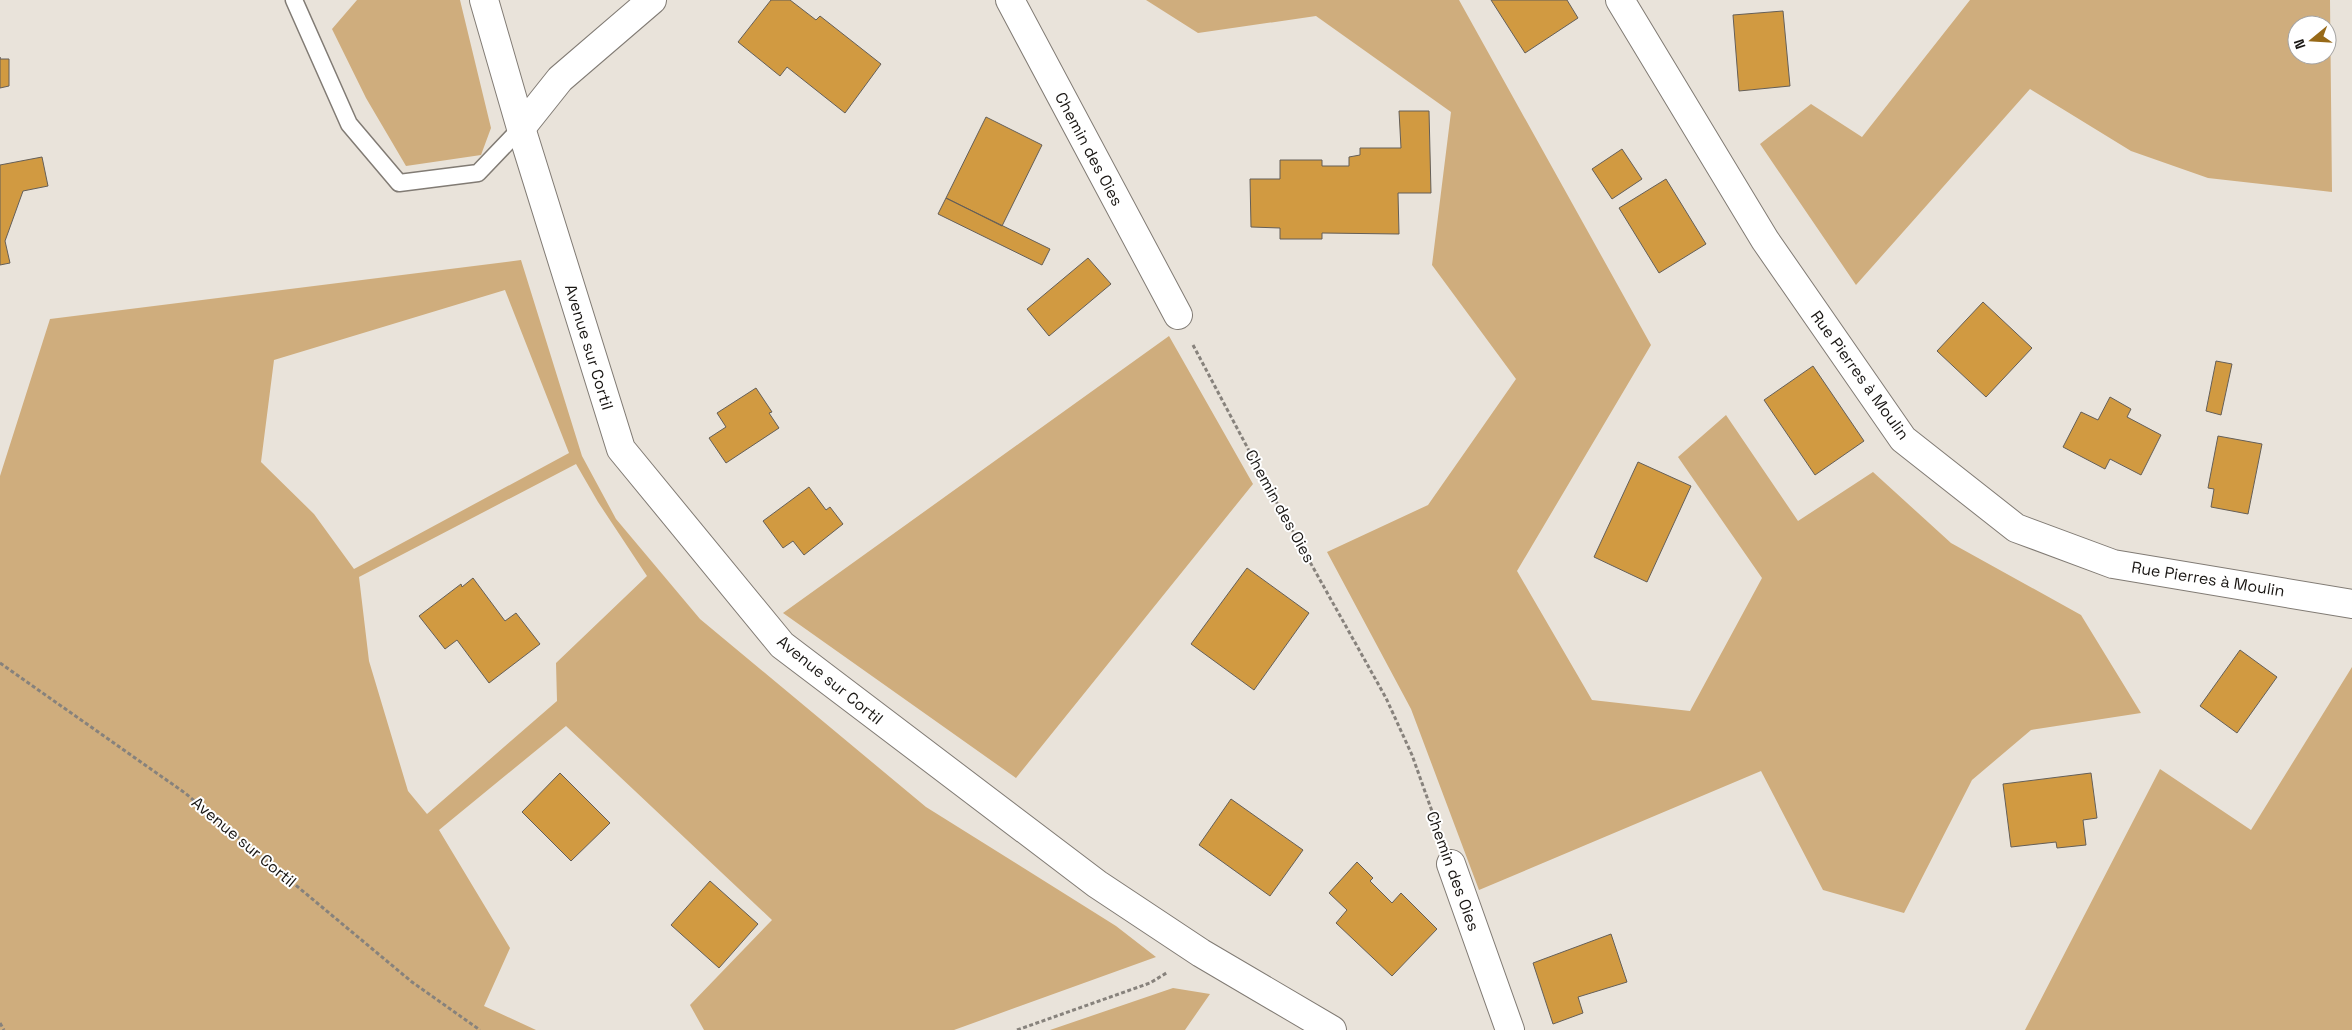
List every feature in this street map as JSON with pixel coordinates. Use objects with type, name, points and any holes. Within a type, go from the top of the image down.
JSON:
[{"type":"street","name":"Avenue sur Cortil","points":[[484,0],[521,128],[621,449],[782,645],[1097,884],[1201,953],[1332,1030]]},
{"type":"street","points":[[521,128],[560,79],[652,0]]},
{"type":"street","name":"Chemin des Oies","points":[[1010,0],[1178,315]]},
{"type":"street","name":"Rue Pierres à Moulin","points":[[1620,0],[1765,240],[1903,439],[2016,528],[2113,564],[2352,604]]},
{"type":"street","name":"Chemin des Oies","points":[[1451,864],[1510,1030]]},
{"type":"lane","points":[[294,0],[349,124],[399,183],[478,174],[521,128]]},
{"type":"path","name":"Chemin des Oies","points":[[1178,315],[1272,494],[1386,698],[1412,755],[1451,864]]},
{"type":"path","name":"Avenue sur Cortil","points":[[0,664],[185,793],[412,982],[480,1030]]},
{"type":"path","points":[[1016,1030],[1150,983],[1201,953]]},
{"type":"path","points":[[0,1023],[4,1030]]},
{"type":"shaded area","points":[[357,0],[460,0],[491,128],[481,155],[406,166],[366,98],[332,29]]},
{"type":"shaded area","points":[[1146,0],[1459,0],[1651,345],[1517,571],[1592,700],[1690,711],[1762,578],[1678,457],[1726,415],[1798,521],[1873,472],[1951,543],[2081,615],[2141,713],[2031,730],[1972,780],[1904,913],[1823,890],[1761,771],[1479,890],[1411,709],[1327,552],[1428,505],[1516,379],[1432,265],[1451,112],[1316,16],[1198,33]]},
{"type":"shaded area","points":[[1970,0],[2330,0],[2330,15],[2287,15],[2287,65],[2331,65],[2332,192],[2208,178],[2131,151],[2030,89],[1856,285],[1760,144],[1811,104],[1862,137]]},
{"type":"shaded area","points":[[521,260],[582,456],[616,519],[700,619],[926,807],[1116,926],[1156,957],[954,1030],[704,1030],[690,1005],[772,920],[566,726],[439,830],[510,948],[484,1006],[536,1030],[0,1030],[0,476],[50,319]],"holes":[[[505,290],[569,453],[354,569],[314,514],[261,462],[274,360]],[[576,464],[598,502],[647,576],[556,663],[557,701],[427,814],[408,791],[369,661],[359,577]]]},
{"type":"shaded area","points":[[1169,336],[1253,484],[1016,778],[783,613]]},
{"type":"shaded area","points":[[2352,667],[2352,1030],[2025,1030],[2160,769],[2251,830]]},
{"type":"shaded area","points":[[1173,988],[1210,994],[1185,1030],[1050,1030]]},
{"type":"building","points":[[771,0],[790,0],[816,20],[820,16],[881,64],[845,113],[787,67],[780,76],[738,42]]},
{"type":"building","points":[[1491,0],[1567,0],[1578,18],[1525,53]]},
{"type":"building","points":[[1783,11],[1790,86],[1739,91],[1733,15]]},
{"type":"building","points":[[0,59],[9,59],[9,86],[0,88]]},
{"type":"building","points":[[1399,111],[1429,111],[1431,193],[1398,193],[1399,234],[1322,233],[1322,239],[1280,239],[1280,228],[1251,227],[1250,179],[1280,179],[1280,160],[1322,160],[1322,166],[1349,166],[1349,157],[1360,155],[1360,148],[1401,148]]},
{"type":"building","points":[[986,117],[1042,145],[1002,226],[946,198]]},
{"type":"building","points":[[1622,149],[1642,179],[1612,199],[1592,169]]},
{"type":"building","points":[[42,157],[48,186],[23,191],[5,241],[10,263],[0,265],[0,165]]},
{"type":"building","points":[[1666,179],[1706,244],[1659,273],[1619,208]]},
{"type":"building","points":[[946,198],[1050,249],[1042,265],[938,214]]},
{"type":"building","points":[[1088,258],[1111,284],[1049,336],[1027,309]]},
{"type":"building","points":[[1983,302],[2032,348],[1986,397],[1937,351]]},
{"type":"building","points":[[2216,361],[2232,364],[2221,415],[2206,411]]},
{"type":"building","points":[[1813,366],[1864,441],[1815,475],[1764,400]]},
{"type":"building","points":[[756,388],[772,412],[769,413],[779,428],[726,463],[709,438],[726,427],[717,413]]},
{"type":"building","points":[[2110,397],[2131,409],[2127,417],[2161,435],[2141,475],[2110,459],[2105,469],[2063,447],[2081,412],[2098,420]]},
{"type":"building","points":[[2218,436],[2262,444],[2248,514],[2211,507],[2214,489],[2208,488]]},
{"type":"building","points":[[1638,462],[1691,486],[1647,582],[1594,557]]},
{"type":"building","points":[[809,487],[826,510],[830,507],[843,524],[804,555],[793,541],[783,548],[763,521]]},
{"type":"building","points":[[1247,568],[1309,613],[1254,690],[1191,644]]},
{"type":"building","points":[[473,578],[505,621],[516,613],[540,644],[489,683],[457,640],[445,649],[419,616],[461,584],[462,587]]},
{"type":"building","points":[[2240,650],[2277,677],[2237,733],[2200,706]]},
{"type":"building","points":[[560,773],[610,823],[571,861],[522,812]]},
{"type":"building","points":[[2091,773],[2097,818],[2083,820],[2086,845],[2057,848],[2056,842],[2011,847],[2003,784]]},
{"type":"building","points":[[1231,799],[1303,850],[1270,896],[1199,845]]},
{"type":"building","points":[[1357,862],[1373,878],[1370,881],[1392,903],[1401,893],[1437,929],[1392,976],[1336,923],[1347,910],[1329,893]]},
{"type":"building","points":[[710,881],[758,924],[719,968],[671,925]]},
{"type":"building","points":[[1611,934],[1627,982],[1578,997],[1583,1013],[1553,1024],[1533,963]]}]
